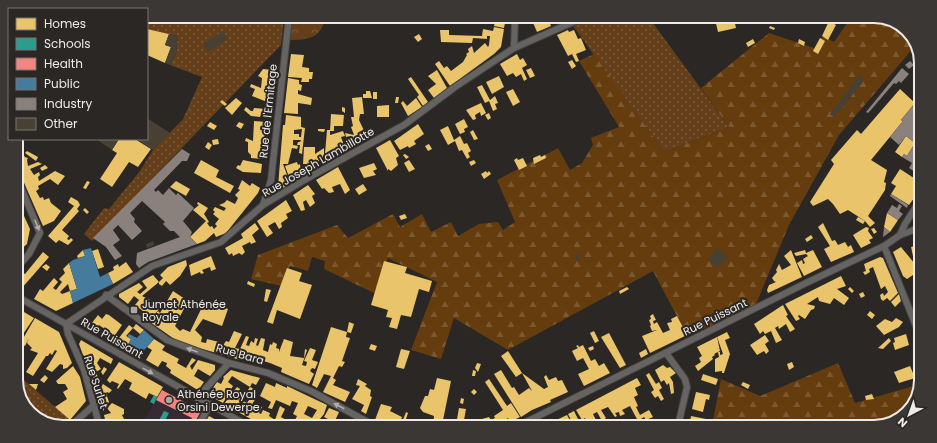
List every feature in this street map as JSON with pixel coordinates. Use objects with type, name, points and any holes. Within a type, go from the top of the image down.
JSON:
[{"type":"street","name":"Rue de l'Ermitage","points":[[263,206],[271,180],[288,23]]},
{"type":"street","points":[[514,48],[515,23]]},
{"type":"street","name":"Rue Joseph Lambillotte","points":[[66,324],[106,295],[152,266],[221,242],[263,206],[306,179],[404,125],[514,48],[571,23]]},
{"type":"street","points":[[23,193],[40,233],[29,254],[23,261]]},
{"type":"street","points":[[900,235],[914,210]]},
{"type":"street","name":"Rue Puissant","points":[[530,420],[884,246],[900,235],[914,230]]},
{"type":"street","points":[[884,246],[914,321]]},
{"type":"street","name":"Rue Bara","points":[[106,295],[167,340],[229,363],[268,373],[288,381],[311,391],[364,420]]},
{"type":"street","name":"Rue Puissant","points":[[23,300],[238,420]]},
{"type":"street","name":"Rue Surlet","points":[[66,324],[68,334],[84,370],[98,420]]},
{"type":"street","points":[[666,353],[685,379],[687,388],[679,420]]},
{"type":"street","points":[[197,398],[229,363]]},
{"type":"street","points":[[78,420],[94,405]]},
{"type":"street","points":[[201,420],[210,405]]},
{"type":"shaded area","name":"Athénée Royal Orsini Dewerpe","points":[[162,389],[202,411],[196,420],[144,420]]},
{"type":"green space","points":[[148,23],[283,23],[281,45],[92,241],[84,234],[104,208],[109,209],[140,171],[153,150],[183,119],[202,77],[170,65],[176,53],[178,36],[148,29]]},
{"type":"green space","points":[[288,23],[324,23],[320,30],[312,37],[300,40],[286,40]]},
{"type":"green space","points":[[571,23],[653,23],[729,127],[664,152]]},
{"type":"green space","points":[[847,23],[874,23],[894,28],[907,41],[912,50],[839,135],[789,225],[754,309],[687,335],[653,271],[508,350],[454,318],[441,359],[411,350],[437,282],[388,258],[376,294],[324,269],[325,261],[312,257],[308,271],[290,266],[282,286],[251,279],[258,255],[337,225],[348,238],[393,214],[400,227],[422,214],[431,232],[451,222],[458,236],[479,224],[498,222],[503,230],[515,222],[497,180],[558,148],[570,170],[582,163],[593,145],[591,138],[619,127],[579,61],[594,54],[664,152],[729,127],[701,88],[769,33],[814,48],[823,36],[834,42]]},
{"type":"green space","points":[[838,363],[855,403],[913,386],[911,395],[889,395],[889,417],[885,419],[713,420],[721,379],[760,396]]},
{"type":"green space","points":[[23,379],[70,420],[55,419],[39,412],[27,398]]},
{"type":"building: Homes","points":[[495,23],[505,23],[504,28],[494,26]]},
{"type":"building: Homes","points":[[533,23],[550,23],[551,26],[537,32]]},
{"type":"building: Homes","points":[[716,23],[735,23],[736,28],[718,32]]},
{"type":"building: Homes","points":[[828,23],[836,25],[828,40],[822,36]]},
{"type":"building: Homes","points":[[770,26],[775,28],[774,30],[769,28]]},
{"type":"building: Homes","points":[[494,27],[504,29],[501,47],[494,54],[450,86],[435,64],[439,61],[444,68],[447,66],[451,71],[463,62],[467,55],[466,54],[469,52],[468,49],[472,46],[474,53],[485,43],[488,47],[490,36],[487,36],[487,39],[473,38],[472,43],[441,42],[440,30],[449,30],[449,35],[482,36],[483,29],[493,31]]},
{"type":"building: Homes","points":[[148,29],[169,34],[165,45],[171,47],[165,63],[148,55]]},
{"type":"building: Homes","points":[[568,30],[569,32],[574,30],[578,39],[581,38],[586,50],[576,54],[579,61],[576,62],[572,54],[568,56],[557,35]]},
{"type":"building: Homes","points":[[419,34],[422,39],[418,42],[414,37]]},
{"type":"building: Homes","points":[[820,38],[825,41],[818,54],[813,51]]},
{"type":"building: Homes","points":[[753,39],[755,43],[748,47],[746,43]]},
{"type":"building: Homes","points":[[799,39],[805,42],[804,46],[798,43]]},
{"type":"building: Homes","points":[[291,54],[304,55],[302,67],[309,68],[309,72],[313,72],[312,79],[309,79],[309,82],[301,82],[302,78],[288,77]]},
{"type":"building: Homes","points":[[517,54],[520,60],[523,58],[527,65],[522,68],[527,79],[524,81],[521,74],[516,77],[513,73],[507,76],[500,64]]},
{"type":"building: Homes","points":[[572,60],[576,66],[572,69],[568,62]]},
{"type":"building: Homes","points":[[531,68],[535,76],[530,78],[526,70]]},
{"type":"building: Homes","points":[[263,69],[273,70],[271,78],[272,90],[267,102],[252,96],[255,89],[250,87],[251,84],[261,88],[262,78],[258,76]]},
{"type":"building: Homes","points":[[437,70],[447,88],[434,98],[428,90],[436,84],[428,76]]},
{"type":"building: Homes","points":[[499,76],[504,87],[492,94],[486,82]]},
{"type":"building: Homes","points":[[411,77],[428,102],[423,106],[417,97],[419,95],[408,79]]},
{"type":"building: Homes","points":[[288,78],[299,80],[299,84],[302,85],[301,91],[298,90],[298,94],[312,98],[311,105],[298,103],[298,114],[284,113]]},
{"type":"building: Homes","points":[[482,85],[490,100],[495,96],[498,103],[495,104],[497,109],[493,111],[489,101],[485,103],[477,87]]},
{"type":"building: Homes","points":[[513,89],[520,102],[513,106],[506,92]]},
{"type":"building: Homes","points":[[900,89],[914,102],[914,104],[901,120],[903,121],[871,160],[887,170],[884,182],[886,183],[885,190],[868,216],[875,223],[870,227],[865,221],[848,210],[840,214],[828,199],[813,206],[810,202],[834,164],[831,160],[857,130],[861,134]]},
{"type":"building: Homes","points":[[366,91],[370,91],[372,98],[363,98],[363,94],[366,94]]},
{"type":"building: Homes","points":[[373,92],[377,92],[377,99],[373,99]]},
{"type":"building: Homes","points":[[362,97],[364,114],[360,114],[359,120],[368,139],[352,145],[350,136],[346,137],[345,133],[354,135],[351,127],[353,126],[351,117],[354,117],[352,98]]},
{"type":"building: Homes","points":[[396,97],[399,97],[398,103],[395,103]]},
{"type":"building: Homes","points":[[236,98],[242,103],[232,115],[225,108]]},
{"type":"building: Homes","points":[[416,98],[422,107],[408,116],[401,103],[403,101],[407,106]]},
{"type":"building: Homes","points":[[222,100],[227,104],[225,106],[220,102]]},
{"type":"building: Homes","points":[[481,103],[486,113],[481,116],[480,112],[475,115],[476,119],[473,120],[466,110]]},
{"type":"building: Homes","points":[[389,105],[389,117],[377,117],[377,106]]},
{"type":"building: Homes","points":[[246,107],[251,111],[253,111],[254,108],[266,109],[266,114],[261,114],[260,117],[251,116],[244,110]]},
{"type":"building: Homes","points":[[342,107],[345,108],[345,113],[342,111]]},
{"type":"building: Homes","points":[[489,113],[491,118],[488,120],[485,115]]},
{"type":"building: Homes","points":[[331,114],[344,115],[343,126],[334,126],[334,131],[330,131]]},
{"type":"building: Homes","points":[[286,115],[301,117],[301,127],[305,128],[302,154],[299,153],[300,145],[297,145],[301,140],[293,140],[293,145],[298,146],[297,149],[292,148],[288,164],[283,164],[290,183],[280,190],[278,188],[279,174],[283,125],[285,125]],"holes":[[[302,129],[301,137],[299,137],[299,134],[294,134],[294,130]]]},
{"type":"building: Homes","points":[[464,119],[468,127],[464,129],[465,132],[460,134],[455,124]]},
{"type":"building: Homes","points":[[254,121],[266,122],[262,159],[251,158],[251,155],[248,152],[248,142],[245,141],[246,138],[253,141]]},
{"type":"building: Homes","points":[[210,122],[217,126],[214,130],[207,126]]},
{"type":"building: Homes","points":[[239,122],[244,124],[241,129],[236,126]]},
{"type":"building: Homes","points":[[418,124],[424,134],[414,141],[416,144],[409,148],[408,146],[400,150],[394,141]]},
{"type":"building: Homes","points":[[448,126],[454,140],[460,136],[464,144],[467,143],[471,151],[468,153],[470,157],[467,159],[462,150],[459,151],[455,141],[448,145],[440,130]]},
{"type":"building: Homes","points":[[318,129],[325,129],[324,132],[318,131]]},
{"type":"building: Homes","points":[[327,130],[330,130],[330,135],[343,131],[345,136],[341,137],[345,148],[328,155],[325,154]]},
{"type":"building: Homes","points":[[473,130],[478,139],[474,140],[470,132]]},
{"type":"building: Homes","points":[[906,136],[914,142],[907,156],[904,154],[902,157],[895,152]]},
{"type":"building: Homes","points":[[218,139],[219,144],[213,145],[212,140]]},
{"type":"building: Homes","points":[[118,140],[137,140],[151,149],[138,167],[129,162],[112,187],[100,179],[117,153],[112,150]]},
{"type":"building: Homes","points":[[390,140],[399,156],[396,158],[398,165],[391,171],[388,169],[388,171],[376,148]]},
{"type":"building: Homes","points":[[208,142],[212,145],[209,150],[205,147]]},
{"type":"building: Homes","points":[[429,144],[432,149],[428,151],[425,146]]},
{"type":"building: Homes","points":[[304,147],[315,147],[315,154],[324,148],[324,158],[315,164],[303,164]]},
{"type":"building: Homes","points":[[27,151],[38,157],[36,161],[25,153]]},
{"type":"building: Homes","points":[[23,154],[28,158],[28,166],[38,162],[42,164],[30,169],[34,175],[39,172],[39,181],[55,171],[65,176],[58,185],[50,179],[38,186],[39,189],[36,191],[40,198],[43,197],[44,200],[49,198],[51,203],[61,211],[54,221],[43,226],[23,180]]},
{"type":"building: Homes","points":[[405,154],[409,157],[406,159],[403,155]]},
{"type":"building: Homes","points":[[540,155],[541,157],[545,155],[546,158],[534,164],[533,158]]},
{"type":"building: Homes","points":[[517,158],[518,160],[523,158],[527,166],[519,170],[514,160]]},
{"type":"building: Homes","points":[[201,160],[219,170],[216,177],[234,186],[230,193],[194,173]]},
{"type":"building: Homes","points":[[243,160],[262,164],[261,173],[243,172],[236,168],[238,165],[240,166]]},
{"type":"building: Homes","points":[[409,160],[415,169],[409,172],[404,163]]},
{"type":"building: Homes","points":[[474,160],[476,163],[471,166],[469,162]]},
{"type":"building: Homes","points":[[297,162],[298,165],[300,164],[301,173],[289,177],[285,166]]},
{"type":"building: Homes","points":[[374,163],[377,169],[373,171],[376,175],[364,178],[359,168]]},
{"type":"building: Homes","points":[[45,165],[48,168],[42,171],[40,168]]},
{"type":"building: Homes","points":[[338,167],[350,190],[345,194],[340,184],[332,187],[334,192],[329,193],[324,188],[322,189],[316,180]]},
{"type":"building: Homes","points":[[900,169],[914,178],[914,198],[909,205],[891,194],[896,186],[891,183]]},
{"type":"building: Homes","points":[[486,171],[487,173],[489,171],[491,174],[484,179],[481,174]]},
{"type":"building: Homes","points":[[242,180],[250,186],[252,183],[260,188],[258,193],[226,233],[216,237],[214,233],[205,241],[197,244],[190,237],[206,221],[193,210],[199,205],[197,204],[198,202],[208,208],[204,214],[209,222],[207,223],[214,229],[217,226],[215,224],[219,219],[213,214],[215,212],[213,210],[215,207],[224,211],[226,208],[219,205],[227,200],[235,204],[238,198],[235,195],[240,190],[238,189]]},
{"type":"building: Homes","points":[[87,181],[90,182],[86,189],[83,188]]},
{"type":"building: Homes","points":[[176,181],[190,189],[186,196],[170,187]]},
{"type":"building: Homes","points":[[363,184],[367,190],[359,195],[355,189]]},
{"type":"building: Homes","points":[[308,185],[315,194],[312,196],[315,203],[310,207],[306,200],[303,202],[305,210],[301,211],[293,195]]},
{"type":"building: Homes","points":[[71,197],[78,201],[80,205],[77,209],[79,211],[62,230],[69,236],[67,239],[69,240],[71,238],[73,240],[68,245],[59,240],[56,243],[48,236],[74,206],[68,202]]},
{"type":"building: Homes","points":[[286,200],[292,211],[286,214],[288,218],[281,223],[282,227],[279,229],[275,222],[268,226],[273,233],[267,237],[257,221]]},
{"type":"building: Homes","points":[[85,208],[89,212],[87,214],[83,210]]},
{"type":"building: Homes","points":[[887,213],[898,220],[890,232],[884,227]]},
{"type":"building: Homes","points":[[405,214],[407,218],[401,220],[399,216]]},
{"type":"building: Homes","points":[[23,216],[30,229],[27,244],[23,248]]},
{"type":"building: Homes","points":[[858,217],[865,221],[863,224],[856,220]]},
{"type":"building: Homes","points":[[255,223],[259,229],[252,235],[256,242],[251,244],[250,242],[242,246],[245,252],[242,255],[239,253],[233,256],[232,253],[229,255],[225,248],[243,238],[241,234]]},
{"type":"building: Homes","points":[[823,223],[832,241],[835,240],[838,245],[845,242],[848,247],[851,245],[854,252],[831,262],[824,249],[830,246],[818,227]]},
{"type":"building: Homes","points":[[866,227],[869,228],[868,231],[873,238],[869,240],[871,243],[861,248],[853,235]]},
{"type":"building: Homes","points":[[874,228],[877,232],[874,234],[871,229]]},
{"type":"building: Homes","points":[[811,235],[813,238],[807,242],[805,239]]},
{"type":"building: Homes","points":[[914,246],[913,256],[911,247]]},
{"type":"building: Homes","points":[[901,247],[914,263],[914,274],[907,279],[903,276],[893,252]]},
{"type":"building: Homes","points":[[98,249],[104,267],[98,269],[92,251]]},
{"type":"building: Homes","points":[[83,250],[85,256],[78,258],[77,256]]},
{"type":"building: Homes","points":[[791,250],[802,277],[768,293],[767,290],[769,285],[776,282],[772,278],[777,272],[776,270],[779,264],[782,270],[791,265],[784,256]]},
{"type":"building: Homes","points":[[805,250],[806,253],[813,250],[822,267],[804,276],[797,263],[802,260],[803,264],[805,263],[803,259],[808,256],[806,254],[796,256],[794,253]]},
{"type":"building: Homes","points":[[43,252],[49,257],[23,287],[23,273],[25,274]]},
{"type":"building: Homes","points":[[211,256],[216,269],[211,271],[210,267],[202,270],[204,273],[201,274],[200,272],[191,276],[189,265]]},
{"type":"building: Homes","points":[[880,257],[883,258],[898,293],[890,301],[887,298],[883,301],[881,299],[880,295],[883,293],[884,296],[888,292],[885,286],[881,289],[873,267],[869,269],[870,272],[865,275],[863,272],[866,271],[864,264]]},
{"type":"building: Homes","points":[[186,260],[187,265],[180,276],[170,285],[166,281],[162,286],[159,284],[163,278],[160,275],[168,267]]},
{"type":"building: Homes","points":[[384,261],[407,267],[405,273],[432,281],[429,292],[419,289],[411,317],[401,315],[397,329],[389,327],[392,318],[386,317],[388,310],[371,305]]},
{"type":"building: Homes","points":[[126,262],[133,272],[113,284],[108,273],[114,270],[113,267],[118,264],[119,267]]},
{"type":"building: Homes","points":[[69,263],[77,289],[70,291],[73,303],[56,311],[34,299],[40,289],[43,291],[54,278],[58,282],[53,288],[56,290],[62,282],[59,279],[65,273],[63,269]],"holes":[[[68,284],[70,291],[62,294],[60,292]]]},
{"type":"building: Homes","points":[[46,264],[50,267],[47,271],[42,267]]},
{"type":"building: Homes","points":[[287,268],[302,273],[299,281],[312,285],[300,319],[277,310],[273,324],[267,322]]},
{"type":"building: Homes","points":[[153,275],[159,282],[142,296],[150,300],[149,301],[159,309],[152,318],[135,305],[139,300],[134,296],[128,304],[119,297],[119,294],[139,283],[143,287],[137,292],[140,294],[147,288],[142,281]]},
{"type":"building: Homes","points":[[841,276],[846,286],[837,289],[849,298],[844,305],[834,298],[830,304],[819,301],[818,297],[807,304],[815,306],[805,319],[799,315],[798,316],[800,319],[796,321],[785,304]]},
{"type":"building: Homes","points":[[248,281],[255,284],[254,287],[247,284]]},
{"type":"building: Homes","points":[[627,287],[629,289],[620,294],[619,291]]},
{"type":"building: Homes","points":[[850,287],[854,291],[852,293],[848,289]]},
{"type":"building: Homes","points":[[266,289],[271,290],[267,302],[264,301]]},
{"type":"building: Homes","points":[[173,291],[188,301],[175,326],[180,331],[183,329],[190,332],[205,301],[228,309],[222,326],[203,319],[195,330],[202,337],[201,342],[206,343],[207,339],[219,342],[217,353],[180,343],[150,322],[158,311],[160,313]]},
{"type":"building: Homes","points":[[863,292],[865,296],[861,298],[859,294]]},
{"type":"building: Homes","points":[[899,294],[901,301],[895,307],[891,302]]},
{"type":"building: Homes","points":[[783,305],[788,315],[786,316],[795,329],[790,332],[786,324],[779,329],[778,326],[775,328],[782,340],[776,343],[771,331],[765,334],[763,331],[760,334],[754,324]]},
{"type":"building: Homes","points":[[23,311],[34,318],[23,334]]},
{"type":"building: Homes","points":[[870,311],[875,315],[872,319],[867,315]]},
{"type":"building: Homes","points":[[106,314],[122,325],[111,341],[105,337],[109,332],[99,325],[95,332],[88,328],[98,315],[102,319]]},
{"type":"building: Homes","points":[[653,314],[656,320],[653,321],[654,324],[657,322],[663,333],[670,330],[667,323],[672,322],[671,319],[677,316],[687,335],[650,353],[642,336],[657,330],[652,331],[650,326],[650,316]]},
{"type":"building: Homes","points":[[35,318],[59,332],[72,363],[67,368],[63,369],[63,365],[60,364],[52,372],[46,369],[57,351],[55,350],[52,355],[50,353],[46,356],[33,376],[26,372],[38,353],[30,350],[32,348],[27,343],[29,338],[25,346],[23,345],[23,338]]},
{"type":"building: Homes","points":[[896,318],[903,322],[899,327],[884,335],[876,326],[885,319],[892,322]]},
{"type":"building: Homes","points":[[349,322],[354,324],[351,333],[347,332]]},
{"type":"building: Homes","points":[[136,324],[144,330],[140,334],[133,328]]},
{"type":"building: Homes","points":[[129,325],[133,328],[126,336],[131,339],[126,349],[115,343]]},
{"type":"building: Homes","points":[[331,327],[347,332],[346,337],[350,338],[342,361],[345,362],[342,367],[339,366],[333,378],[336,380],[333,385],[350,392],[345,402],[323,392],[331,376],[324,374],[317,388],[312,385]]},
{"type":"building: Homes","points":[[234,331],[242,334],[235,348],[240,349],[246,336],[249,337],[246,345],[249,346],[251,341],[254,343],[255,338],[258,339],[256,345],[258,346],[261,338],[265,339],[263,350],[268,352],[270,344],[272,345],[273,342],[277,344],[276,348],[279,349],[279,352],[284,339],[293,342],[290,356],[304,358],[305,349],[307,350],[302,365],[306,366],[307,362],[304,361],[310,348],[316,350],[312,360],[318,362],[315,369],[312,368],[310,371],[314,374],[309,384],[281,372],[282,368],[270,363],[243,355],[240,360],[220,354],[224,344],[226,341],[229,342]]},
{"type":"building: Homes","points":[[594,331],[599,341],[595,343],[590,333]]},
{"type":"building: Homes","points":[[727,332],[730,338],[725,340],[730,354],[724,373],[722,373],[722,371],[715,372],[715,359],[719,357],[718,352],[720,352],[720,355],[723,354],[717,337]]},
{"type":"building: Homes","points":[[609,333],[626,365],[620,368],[601,337]]},
{"type":"building: Homes","points":[[906,334],[909,345],[895,350],[893,343],[895,342],[894,338]]},
{"type":"building: Homes","points":[[765,335],[769,341],[765,344],[769,351],[766,354],[764,351],[757,355],[750,345]]},
{"type":"building: Homes","points":[[717,337],[720,351],[714,354],[715,355],[712,357],[713,359],[698,371],[695,366],[701,362],[699,358],[702,356],[697,347]]},
{"type":"building: Homes","points":[[889,338],[891,341],[883,349],[878,348]]},
{"type":"building: Homes","points":[[154,339],[165,346],[162,350],[179,359],[177,363],[186,368],[192,358],[196,360],[190,366],[192,370],[198,360],[215,365],[215,370],[210,376],[198,369],[194,376],[204,382],[199,389],[196,389],[170,373],[171,370],[166,366],[167,363],[162,361],[158,367],[146,360],[152,350],[147,347]]},
{"type":"building: Homes","points":[[81,340],[113,359],[111,364],[100,358],[97,363],[101,369],[96,372],[99,380],[95,382],[87,364],[92,362],[83,355],[79,344]]},
{"type":"building: Homes","points":[[371,344],[377,346],[375,351],[369,349]]},
{"type":"building: Homes","points":[[578,345],[579,347],[583,345],[591,361],[595,359],[599,366],[604,363],[610,373],[584,386],[578,374],[589,369],[583,358],[577,361],[572,351],[578,348],[576,346]]},
{"type":"building: Homes","points":[[593,346],[594,349],[590,351],[588,348]]},
{"type":"building: Homes","points":[[401,349],[410,351],[404,369],[396,367]]},
{"type":"building: Homes","points":[[646,349],[648,354],[641,358],[639,353]]},
{"type":"building: Homes","points":[[508,351],[522,373],[516,377],[501,356]]},
{"type":"building: Homes","points":[[119,362],[163,387],[157,397],[149,393],[146,399],[129,389],[132,383],[125,379],[118,389],[119,384],[112,381],[110,383],[107,380]]},
{"type":"building: Homes","points":[[792,362],[794,367],[789,370],[787,364]]},
{"type":"building: Homes","points":[[477,363],[481,364],[478,372],[475,368]]},
{"type":"building: Homes","points":[[663,365],[667,368],[670,367],[676,373],[670,377],[673,382],[674,393],[671,394],[669,383],[667,385],[664,380],[661,382],[655,370]]},
{"type":"building: Homes","points":[[73,366],[80,377],[86,401],[70,420],[55,407],[67,399],[63,392],[68,389],[65,384],[58,384],[56,381]]},
{"type":"building: Homes","points":[[910,366],[914,378],[899,383],[894,372]]},
{"type":"building: Homes","points":[[104,367],[107,369],[103,375],[101,372]]},
{"type":"building: Homes","points":[[231,370],[260,378],[256,385],[252,383],[250,387],[232,376],[228,382],[233,386],[223,403],[208,395],[217,382],[221,384],[224,378],[223,377]]},
{"type":"building: Homes","points":[[473,370],[476,371],[475,376],[472,376]]},
{"type":"building: Homes","points":[[501,370],[512,388],[514,387],[519,395],[529,388],[532,391],[522,373],[544,389],[548,387],[544,377],[546,375],[549,380],[556,377],[558,381],[562,380],[568,392],[550,400],[551,402],[532,410],[521,417],[494,374]]},
{"type":"building: Homes","points":[[649,373],[656,384],[659,382],[662,388],[659,390],[664,399],[661,401],[658,396],[655,398],[651,392],[654,390],[646,375]]},
{"type":"building: Homes","points":[[703,374],[718,379],[716,385],[701,380]]},
{"type":"building: Homes","points":[[45,375],[48,378],[44,383],[40,380]]},
{"type":"building: Homes","points":[[437,378],[451,381],[443,420],[434,420],[434,416],[423,412],[420,408],[425,396],[428,396],[430,389],[434,390]]},
{"type":"building: Homes","points":[[637,378],[641,385],[635,388],[638,395],[634,397],[638,406],[636,407],[640,415],[649,410],[653,417],[646,420],[644,417],[637,420],[630,406],[622,410],[625,414],[620,416],[619,412],[615,413],[617,416],[615,417],[608,407],[601,410],[606,418],[603,420],[601,420],[597,412],[593,414],[596,420],[586,420],[585,418],[582,420],[576,410]]},
{"type":"building: Homes","points":[[358,379],[367,384],[365,386],[371,390],[370,396],[372,397],[366,414],[361,411],[364,405],[352,399],[360,386],[356,385]]},
{"type":"building: Homes","points":[[489,379],[507,406],[511,403],[520,417],[514,420],[509,420],[508,418],[505,420],[491,420],[503,410],[485,382]]},
{"type":"building: Homes","points":[[743,382],[750,385],[748,389],[741,385]]},
{"type":"building: Homes","points":[[266,383],[275,387],[276,383],[287,388],[287,386],[327,405],[324,414],[319,420],[295,420],[297,416],[293,414],[298,403],[292,401],[290,406],[276,400],[272,409],[268,408],[271,402],[260,396]],"holes":[[[308,406],[317,410],[312,418],[304,414]]]},
{"type":"building: Homes","points":[[29,384],[38,384],[36,390]]},
{"type":"building: Homes","points":[[103,384],[112,390],[109,393],[106,393],[109,402],[103,411],[98,393]]},
{"type":"building: Homes","points":[[237,387],[240,389],[239,392],[244,395],[235,410],[224,404]]},
{"type":"building: Homes","points":[[250,387],[254,389],[253,393],[248,390]]},
{"type":"building: Homes","points":[[474,389],[477,392],[474,395],[471,392]]},
{"type":"building: Homes","points":[[696,392],[710,395],[709,400],[706,399],[703,412],[692,409]]},
{"type":"building: Homes","points":[[253,394],[257,396],[251,406],[257,409],[259,406],[262,407],[259,413],[261,414],[263,410],[270,413],[269,416],[275,420],[253,420],[238,412],[243,401],[247,403]]},
{"type":"building: Homes","points":[[872,394],[874,399],[866,400],[865,396]]},
{"type":"building: Homes","points":[[461,398],[464,399],[463,404],[460,403]]},
{"type":"building: Homes","points":[[112,403],[124,409],[124,414],[122,415],[124,419],[105,420],[104,415],[111,413],[107,408]]},
{"type":"building: Homes","points":[[381,404],[392,407],[390,411],[402,417],[401,420],[375,420]]},
{"type":"building: Homes","points":[[280,406],[285,409],[281,417],[286,420],[275,420]]},
{"type":"building: Homes","points":[[329,408],[339,412],[335,420],[328,420],[324,417]]},
{"type":"building: Homes","points":[[459,408],[466,409],[464,420],[457,419]]},
{"type":"building: Homes","points":[[574,411],[579,420],[571,420],[568,414]]},
{"type":"building: Homes","points":[[406,412],[408,413],[406,420],[403,420]]},
{"type":"building: Homes","points":[[567,415],[570,420],[556,420]]},
{"type":"building: Homes","points":[[209,416],[216,420],[206,420]]},
{"type":"building: Homes","points":[[691,416],[706,419],[706,420],[690,420]]},
{"type":"building: Homes","points":[[489,417],[491,420],[480,420],[482,419]]},
{"type":"building: Schools","points":[[154,395],[157,397],[154,404],[150,402]]},
{"type":"building: Schools","points":[[164,411],[169,413],[165,420],[159,420]]},
{"type":"building: Health","points":[[162,390],[201,411],[196,420],[191,420],[192,418],[156,400]]},
{"type":"building: Public","points":[[91,248],[100,277],[108,273],[113,284],[73,303],[70,291],[77,289],[69,263],[85,256],[83,250]]},
{"type":"building: Public","points":[[144,330],[154,339],[139,356],[126,349],[131,339],[127,337],[129,334],[137,338]]},
{"type":"building: Industry","points":[[910,61],[914,65],[909,69],[905,65]]},
{"type":"building: Industry","points":[[902,68],[909,74],[901,83],[899,81],[896,84],[894,83],[870,111],[868,113],[866,112]]},
{"type":"building: Industry","points":[[914,104],[914,142],[906,136],[899,145],[890,137],[903,121],[901,120]]},
{"type":"building: Industry","points":[[914,145],[914,171],[909,168],[912,163],[902,157],[904,154],[907,156]]},
{"type":"building: Industry","points":[[182,149],[190,154],[187,161],[182,161],[154,190],[156,192],[158,190],[163,195],[169,188],[176,195],[178,193],[194,208],[183,221],[192,232],[190,237],[197,244],[148,262],[139,268],[136,264],[137,253],[180,237],[174,231],[170,231],[163,224],[165,222],[142,201],[130,213],[135,219],[134,222],[142,231],[132,240],[118,225],[113,230],[120,240],[113,245],[122,256],[115,260],[106,247],[93,238]]},
{"type":"building: Industry","points":[[891,194],[908,205],[907,208],[890,196]]},
{"type":"building: Industry","points":[[899,204],[902,206],[899,211],[903,214],[898,220],[887,213],[892,205],[897,208]]},
{"type":"building: Industry","points":[[884,227],[890,232],[883,237]]},
{"type":"building: Other","points":[[223,31],[228,39],[208,52],[203,44]]},
{"type":"building: Other","points":[[169,34],[178,36],[176,53],[170,65],[165,63],[171,47],[165,45]]},
{"type":"building: Other","points":[[859,75],[865,79],[834,117],[830,114]]},
{"type":"building: Other","points":[[148,119],[170,133],[153,150],[137,140],[148,140]]},
{"type":"building: Other","points":[[97,140],[118,140],[112,150]]},
{"type":"building: Other","points":[[153,241],[154,245],[147,248],[146,244]]},
{"type":"building: Other","points":[[717,248],[728,257],[718,268],[708,259]]},
{"type":"building: Other","points":[[576,254],[580,254],[578,261],[575,261]]},
{"type":"place","name":"Jumet Athénée Royale","points":[[134,310]]},
{"type":"place","name":"Athénée Royal Orsini Dewerpe","points":[[169,400]]}]
